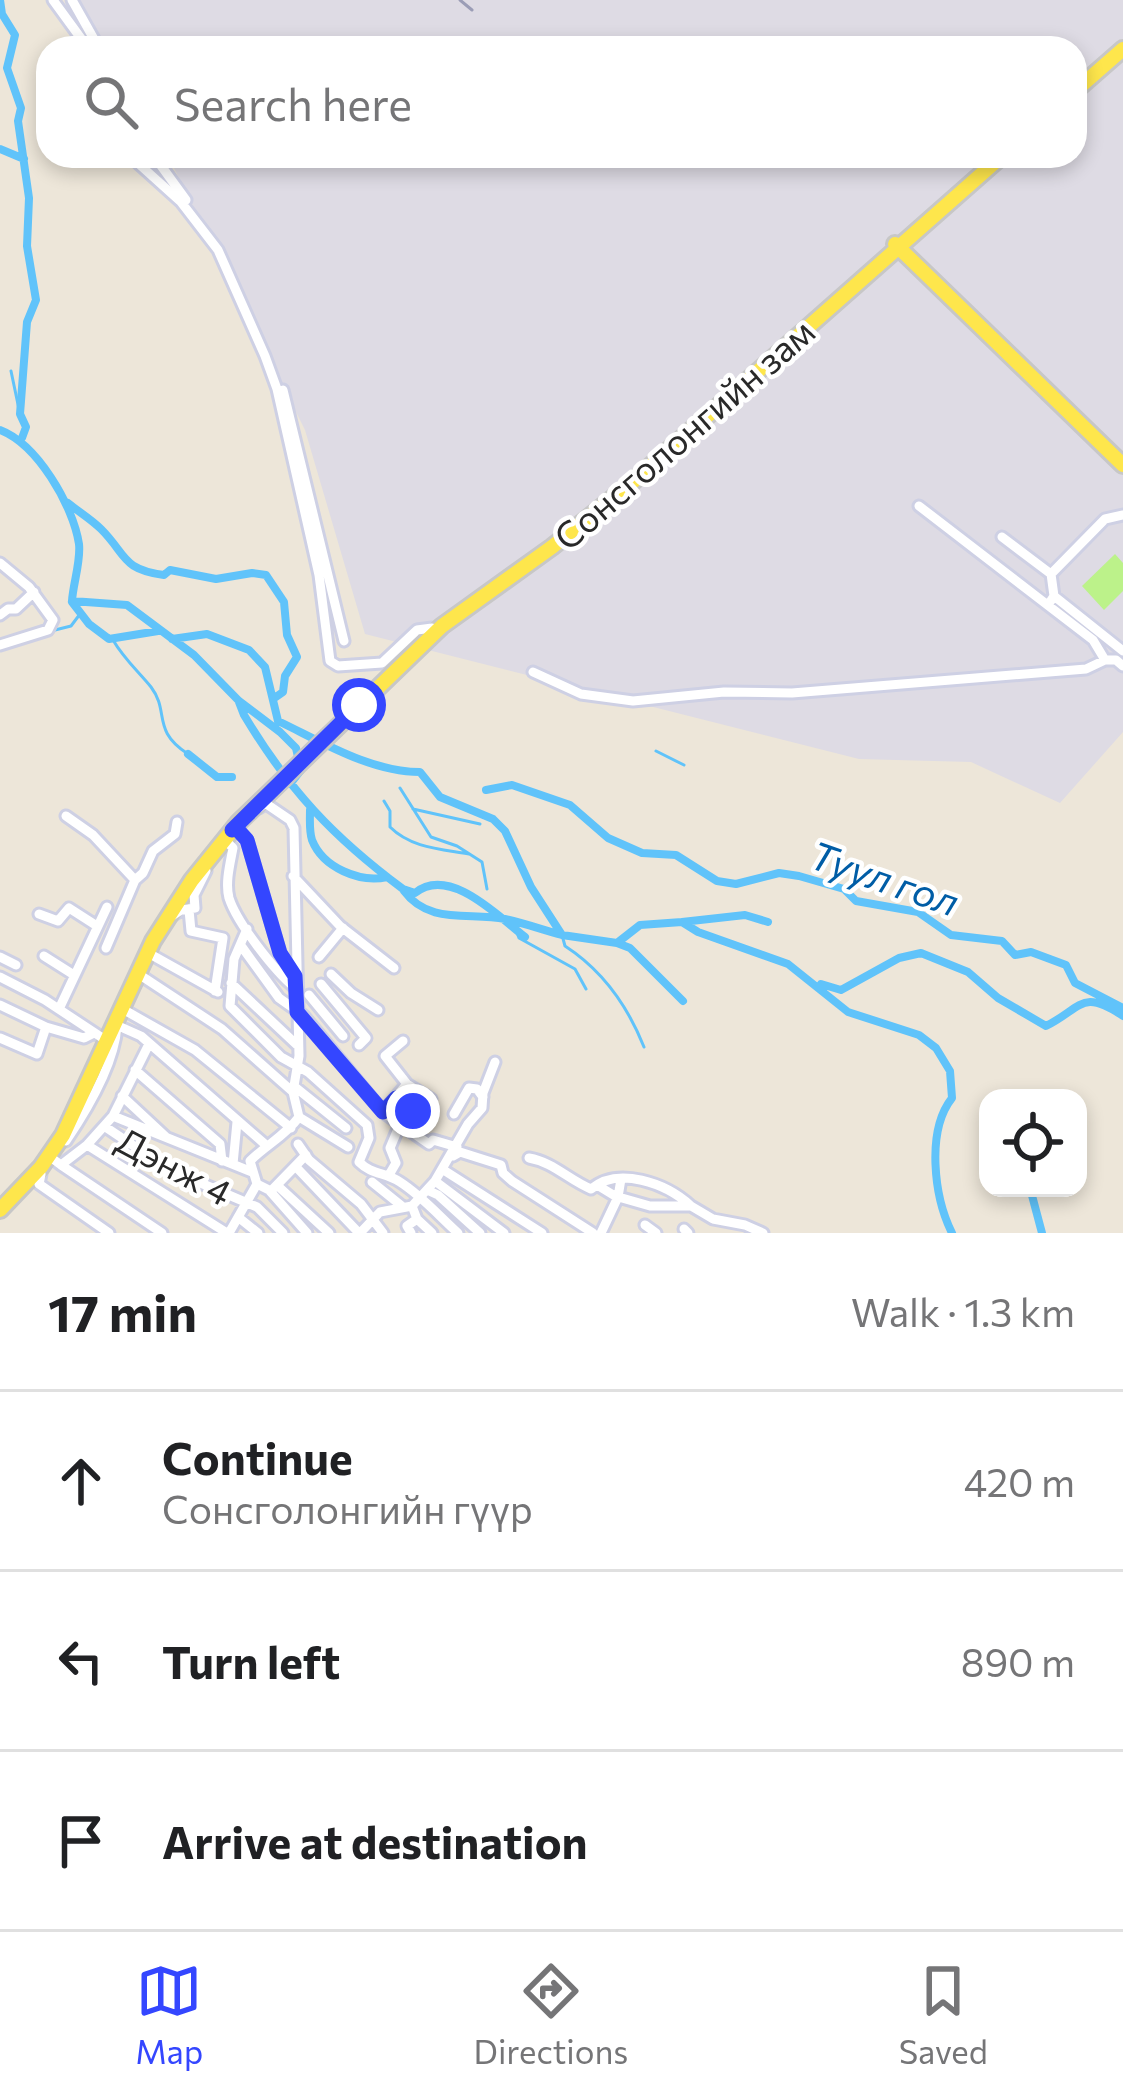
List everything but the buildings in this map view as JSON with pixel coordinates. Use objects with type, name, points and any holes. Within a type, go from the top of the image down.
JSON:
[{"type":"main road","points":[[1087,78],[1123,46]]},
{"type":"main road","name":"Сонсголонгийн зам","points":[[358,703],[432,628],[625,482],[985,168]]},
{"type":"main road","name":"Сонсголонгийн зам","points":[[358,703],[442,626],[628,486],[986,168]]},
{"type":"main road","points":[[913,234],[908,250],[913,260]]},
{"type":"main road","points":[[897,245],[1123,465]]},
{"type":"main road","points":[[883,261],[899,256],[913,260]]},
{"type":"main road","points":[[2,1201],[54,1160],[86,1099],[99,1036],[182,888],[265,792],[358,703]]},
{"type":"main road","points":[[2,1201],[59,1133],[164,926],[265,792]]},
{"type":"street","points":[[53,0],[79,36]]},
{"type":"street","points":[[72,0],[92,36]]},
{"type":"street","points":[[144,168],[182,202],[218,250],[265,356],[277,389],[319,575],[330,661],[338,666],[382,664],[417,630],[432,628]]},
{"type":"street","points":[[163,168],[232,263],[280,380],[344,641]]},
{"type":"street","points":[[919,506],[1123,651]]},
{"type":"street","points":[[1106,661],[1093,640],[1051,600],[1051,574],[1105,519],[1123,515]]},
{"type":"street","points":[[1002,537],[1051,574]]},
{"type":"street","points":[[0,563],[48,608],[52,627],[0,644]]},
{"type":"street","points":[[3,607],[16,609],[34,592]]},
{"type":"street","points":[[533,672],[581,694],[615,700],[926,683],[1087,669],[1116,660],[1123,666]]},
{"type":"street","points":[[87,1144],[228,1233],[255,1179],[250,1161],[299,1118],[294,1089],[298,1047],[294,828],[266,803],[231,834]]},
{"type":"street","points":[[66,816],[93,835],[135,880]]},
{"type":"street","points":[[106,948],[135,880],[143,874],[153,851],[175,834],[177,822]]},
{"type":"street","points":[[231,834],[251,841],[280,953],[295,987]]},
{"type":"street","points":[[231,834],[229,896],[247,929],[271,964],[309,995],[344,1036]]},
{"type":"street","points":[[86,1099],[117,1042],[116,1025],[164,926],[176,912],[198,903],[194,895],[203,870]]},
{"type":"street","points":[[292,876],[343,928],[394,968]]},
{"type":"street","points":[[55,901],[98,926]]},
{"type":"street","points":[[59,1009],[107,907]]},
{"type":"street","points":[[39,914],[58,920],[69,908]]},
{"type":"street","points":[[189,910],[191,931],[219,932],[224,938],[215,991]]},
{"type":"street","points":[[319,957],[343,928]]},
{"type":"street","points":[[247,929],[234,959],[230,1006],[281,1057],[367,1125],[369,1138],[359,1162],[372,1174],[389,1175],[419,1196],[458,1233]]},
{"type":"street","points":[[242,947],[279,998],[297,1012],[383,1112],[429,1144],[434,1140],[458,1147]]},
{"type":"street","points":[[150,954],[229,996]]},
{"type":"street","points":[[44,956],[74,974]]},
{"type":"street","points":[[8,961],[1,977],[99,1036]]},
{"type":"street","points":[[309,995],[332,973],[351,993],[378,1010]]},
{"type":"street","points":[[140,975],[222,1029],[346,1128]]},
{"type":"street","points":[[231,983],[298,1047]]},
{"type":"street","points":[[321,984],[366,1038],[359,1045]]},
{"type":"street","points":[[0,1005],[46,1027],[84,1038],[99,1036]]},
{"type":"street","points":[[126,1011],[195,1050],[291,1128]]},
{"type":"street","points":[[116,1025],[149,1044],[267,1146]]},
{"type":"street","points":[[0,1038],[37,1054],[46,1027]]},
{"type":"street","points":[[403,1041],[385,1056],[412,1087],[431,1099]]},
{"type":"street","points":[[109,1233],[39,1184],[54,1160],[87,1144],[112,1116],[149,1044]]},
{"type":"street","points":[[432,1233],[418,1219],[419,1196],[482,1108],[495,1062]]},
{"type":"street","points":[[135,1070],[220,1144],[227,1162]]},
{"type":"street","points":[[383,1112],[425,1080]]},
{"type":"street","points":[[454,1114],[473,1086],[483,1096]]},
{"type":"street","points":[[122,1096],[167,1138]]},
{"type":"street","points":[[396,1098],[413,1111]]},
{"type":"street","points":[[112,1116],[227,1162],[274,1189],[328,1233]]},
{"type":"street","points":[[299,1118],[348,1147]]},
{"type":"street","points":[[227,1162],[237,1121]]},
{"type":"street","points":[[389,1175],[396,1163],[390,1148],[400,1124]]},
{"type":"street","name":"Дэнж 4","points":[[104,1126],[169,1168],[257,1207],[283,1233]]},
{"type":"street","points":[[298,1144],[383,1233]]},
{"type":"street","points":[[445,1164],[460,1152],[501,1165],[512,1181],[597,1233],[618,1197],[621,1179]]},
{"type":"street","points":[[274,1189],[306,1154]]},
{"type":"street","points":[[529,1158],[545,1160],[591,1189],[604,1179],[665,1187],[712,1219],[763,1233]]},
{"type":"street","points":[[54,1160],[162,1233]]},
{"type":"street","points":[[445,1164],[542,1233]]},
{"type":"street","points":[[297,1168],[360,1233],[380,1212],[419,1196],[439,1195],[480,1233]]},
{"type":"street","points":[[372,1182],[419,1196],[503,1233]]},
{"type":"street","points":[[597,1185],[650,1206],[691,1206]]},
{"type":"street","points":[[274,1189],[308,1233]]},
{"type":"street","points":[[238,1217],[257,1233]]},
{"type":"street","points":[[411,1233],[407,1226],[418,1219]]},
{"type":"shaded area","points":[[80,0],[1123,0],[1123,732],[1060,803],[971,762],[859,759],[365,634],[305,430],[174,168],[1087,168],[1087,36],[100,36]]},
{"type":"green space","points":[[1115,554],[1123,563],[1123,591],[1104,610],[1082,586]]},
{"type":"waterway","name":"Туул гол","points":[[0,0],[2,14],[15,35],[7,68],[21,108],[18,121],[29,198],[27,246],[36,300],[27,322],[22,438]]},
{"type":"waterway","name":"Туул гол","points":[[0,149],[24,159]]},
{"type":"waterway","points":[[11,371],[20,414]]},
{"type":"waterway","name":"Туул гол","points":[[0,430],[40,462],[69,512],[79,551],[72,601],[127,605],[194,655],[239,701],[296,748],[301,770],[290,784]]},
{"type":"waterway","points":[[68,503],[140,569],[216,579],[266,575],[284,602],[287,635],[297,657],[285,676],[283,692],[273,699]]},
{"type":"waterway","points":[[72,602],[109,639],[158,631]]},
{"type":"waterway","points":[[51,631],[71,626],[80,614]]},
{"type":"waterway","name":"Туул гол","points":[[172,639],[207,634],[249,650],[265,667],[278,721],[365,761],[420,772],[440,797],[493,819],[505,831],[531,887],[562,935],[617,943],[640,925],[682,922],[788,964],[848,1012],[919,1035],[936,1048],[950,1071],[952,1098],[938,1128],[936,1164],[952,1233]]},
{"type":"waterway","points":[[113,640],[157,696],[169,737],[188,754]]},
{"type":"waterway","points":[[239,702],[296,789],[378,870],[415,893],[428,886],[458,889],[525,937]]},
{"type":"waterway","points":[[656,751],[684,765]]},
{"type":"waterway","points":[[188,754],[217,777],[232,777]]},
{"type":"waterway","name":"Туул гол","points":[[486,790],[512,785],[570,805],[608,838],[642,853],[676,855],[717,881],[736,884],[779,873],[799,876],[844,889],[856,901],[918,912],[951,935],[1002,941],[1015,955],[1031,952],[1066,965],[1075,983],[1123,1008]]},
{"type":"waterway","points":[[400,788],[431,837],[482,862],[487,889]]},
{"type":"waterway","points":[[384,801],[390,827],[398,834],[427,846],[469,854]]},
{"type":"waterway","points":[[413,809],[480,824]]},
{"type":"waterway","points":[[310,810],[312,840],[333,866],[354,875],[387,877]]},
{"type":"waterway","points":[[404,891],[414,902],[437,913],[505,919],[562,935]]},
{"type":"waterway","points":[[682,922],[745,915],[768,922]]},
{"type":"waterway","points":[[516,930],[519,938],[575,969],[586,989]]},
{"type":"waterway","points":[[562,935],[565,946],[612,990],[644,1047]]},
{"type":"waterway","points":[[617,943],[630,948],[683,1001]]},
{"type":"waterway","name":"Туул гол","points":[[821,984],[841,990],[899,958],[921,953],[968,972],[998,998],[1046,1026],[1090,1002],[1123,1016]]},
{"type":"waterway","points":[[1032,1197],[1042,1233]]},
{"type":"railway","points":[[460,0],[472,10]]},
{"type":"route","points":[[359,705],[232,830],[237,829],[247,840],[283,963],[295,976],[297,1012],[383,1112],[396,1098],[413,1111]]}]
